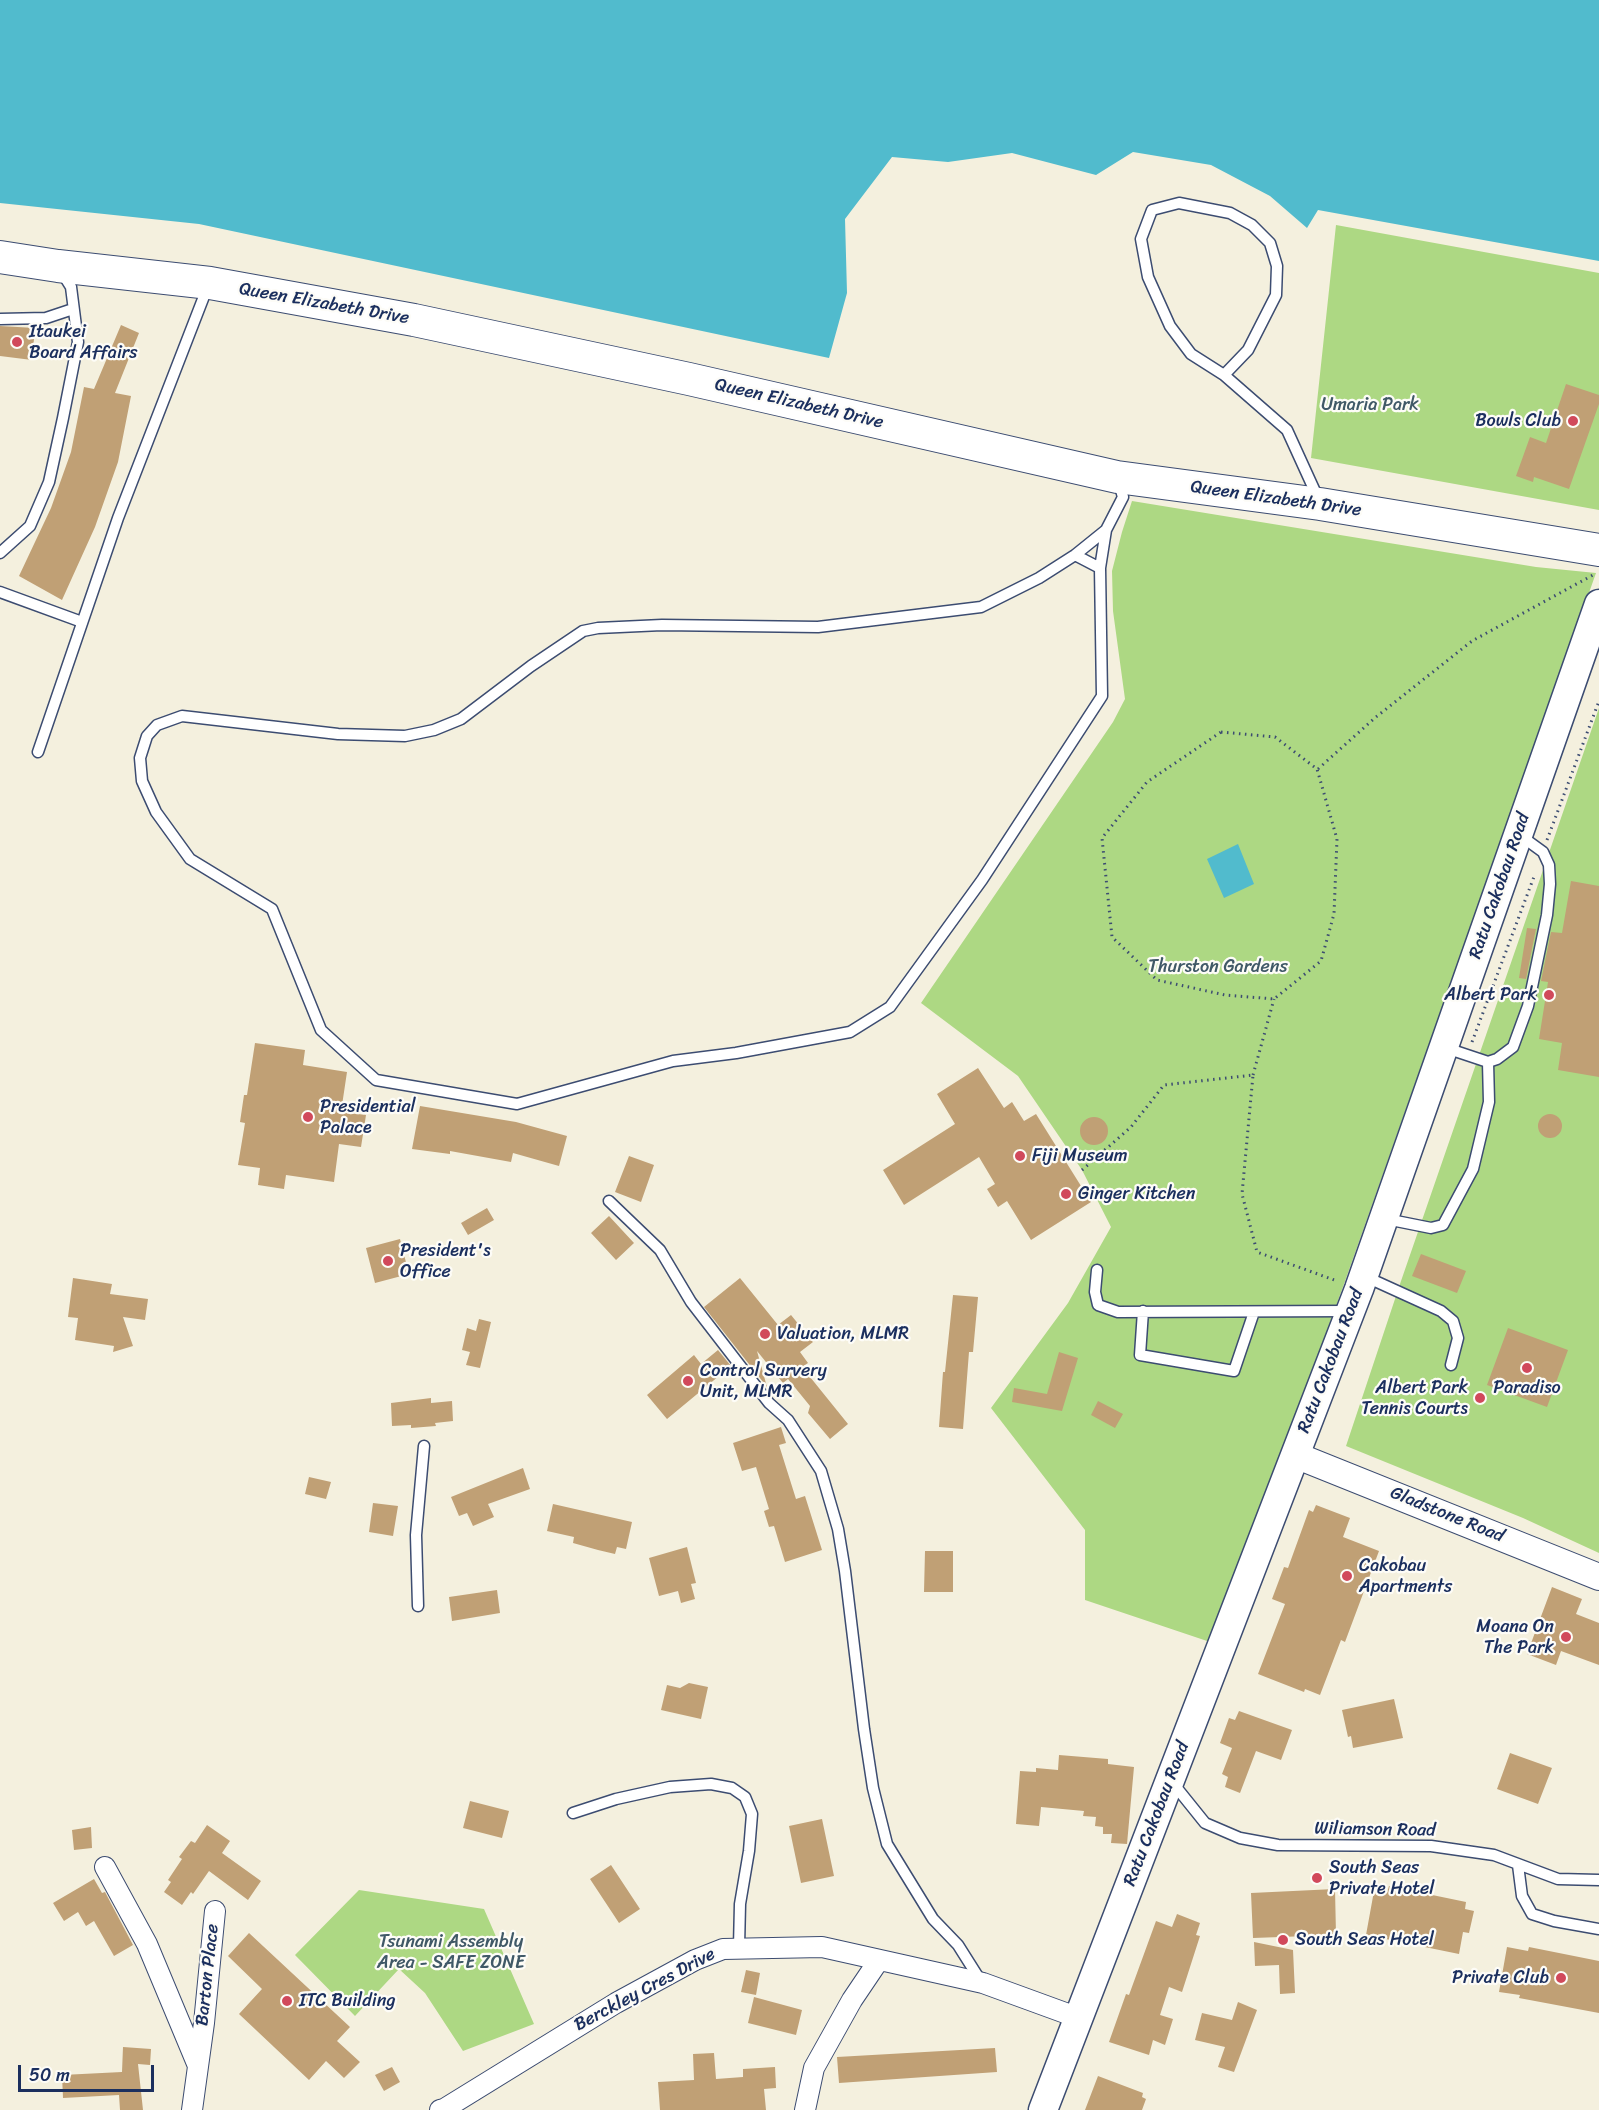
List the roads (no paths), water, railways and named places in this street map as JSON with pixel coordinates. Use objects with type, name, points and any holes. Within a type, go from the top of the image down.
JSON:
[{"type":"main road","name":"Queen Elizabeth Drive","points":[[0,257],[58,266],[210,283],[414,320],[1117,477],[1320,504],[1597,562]]},
{"type":"main road","name":"Ratu Cakobau Road","points":[[1043,2110],[1358,1292],[1599,603]]},
{"type":"street","name":"Gladstone Road","points":[[1295,1455],[1599,1576]]},
{"type":"street","points":[[105,1867],[147,1944],[198,2066]]},
{"type":"street","name":"Barton Place","points":[[192,2110],[214,1911]]},
{"type":"street","name":"Berckley Cres Drive","points":[[440,2110],[616,2003],[695,1960],[723,1949],[822,1947],[983,1983],[1079,2018]]},
{"type":"street","points":[[805,2110],[814,2068],[852,2000],[879,1960]]},
{"type":"lane","points":[[1224,375],[1248,350],[1276,295],[1277,266],[1270,243],[1252,225],[1230,213],[1179,203],[1152,210],[1141,239],[1148,277],[1170,326],[1191,354],[1224,375],[1287,430],[1320,504]]},
{"type":"lane","points":[[0,553],[30,526],[49,482],[78,342],[71,287],[58,266]]},
{"type":"lane","points":[[38,752],[118,518],[210,283]]},
{"type":"lane","points":[[0,319],[46,318],[73,309]]},
{"type":"lane","points":[[1106,530],[1075,555],[1039,578],[981,607],[818,627],[662,625],[598,628],[583,631],[531,666],[461,719],[435,730],[405,736],[338,734],[182,716],[157,725],[147,736],[140,758],[142,782],[156,812],[190,859],[272,909],[321,1030],[376,1080],[517,1104],[673,1061],[736,1053],[850,1032],[890,1007],[982,880],[1102,696],[1100,568],[1106,530],[1123,497],[1117,477]]},
{"type":"lane","points":[[1075,555],[1100,568]]},
{"type":"lane","points":[[0,592],[82,622]]},
{"type":"lane","points":[[1444,1047],[1488,1062],[1497,1059],[1513,1047],[1528,1006],[1546,915],[1550,884],[1549,865],[1543,852],[1518,834]]},
{"type":"lane","points":[[1384,1218],[1431,1228],[1443,1225],[1473,1169],[1489,1102],[1488,1062]]},
{"type":"lane","points":[[609,1201],[660,1250],[691,1302],[769,1403],[788,1420],[820,1471],[838,1529],[873,1788],[887,1844],[933,1919],[958,1946],[983,1983]]},
{"type":"lane","points":[[1097,1270],[1095,1292],[1098,1305],[1118,1312],[1254,1312],[1358,1292],[1441,1311],[1453,1321],[1458,1338],[1451,1365]]},
{"type":"lane","points":[[1143,1311],[1140,1355],[1234,1371],[1254,1312]]},
{"type":"lane","points":[[418,1606],[416,1535],[424,1446]]},
{"type":"lane","name":"Wiliamson Road","points":[[1171,1780],[1205,1824],[1240,1838],[1278,1845],[1431,1846],[1494,1855],[1558,1879],[1599,1880]]},
{"type":"lane","points":[[573,1813],[616,1799],[670,1787],[711,1784],[732,1788],[745,1797],[752,1814],[749,1851],[740,1904],[739,1947]]},
{"type":"lane","points":[[1518,1865],[1522,1896],[1532,1914],[1554,1921],[1599,1929]]},
{"type":"water","points":[[0,0],[1599,0],[1599,261],[1318,210],[1307,228],[1270,196],[1211,165],[1133,152],[1096,175],[1012,153],[948,162],[892,157],[845,219],[847,293],[829,358],[199,224],[0,203]]},
{"type":"water","points":[[1238,844],[1254,884],[1224,898],[1207,859]]},
{"type":"place","name":"Itaukei Board Affairs","points":[[17,342]]},
{"type":"place","name":"Bowls Club","points":[[1573,421]]},
{"type":"place","name":"Albert Park","points":[[1549,995]]},
{"type":"place","name":"Presidential Palace","points":[[308,1117]]},
{"type":"place","name":"Fiji Museum","points":[[1020,1156]]},
{"type":"place","name":"Ginger Kitchen","points":[[1066,1194]]},
{"type":"place","name":"President's Office","points":[[388,1261]]},
{"type":"place","name":"Valuation, MLMR","points":[[765,1334]]},
{"type":"place","name":"Paradiso","points":[[1527,1368]]},
{"type":"place","name":"Control Survery Unit, MLMR","points":[[688,1381]]},
{"type":"place","name":"Albert Park Tennis Courts","points":[[1480,1398]]},
{"type":"place","name":"Cakobau Apartments","points":[[1347,1576]]},
{"type":"place","name":"Moana On The Park","points":[[1566,1637]]},
{"type":"place","name":"South Seas Private Hotel","points":[[1317,1878]]},
{"type":"place","name":"South Seas Hotel","points":[[1283,1940]]},
{"type":"place","name":"Private Club","points":[[1561,1978]]},
{"type":"place","name":"ITC Building","points":[[287,2001]]},
{"type":"park label","name":"Umaria Park","points":[[1370,405]]},
{"type":"park label","name":"Thurston Gardens","points":[[1218,967]]},
{"type":"park label","name":"Tsunami Assembly Area - SAFE ZONE","points":[[451,1952]]}]
